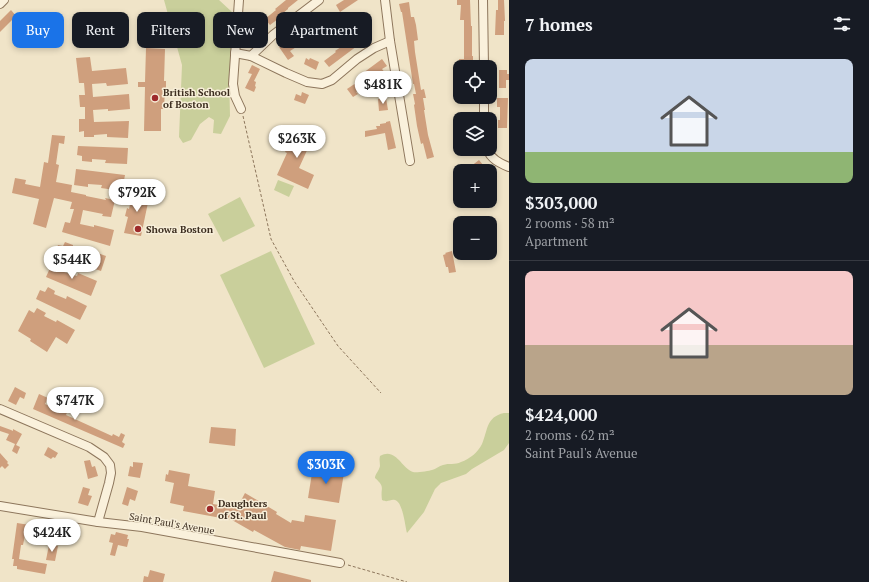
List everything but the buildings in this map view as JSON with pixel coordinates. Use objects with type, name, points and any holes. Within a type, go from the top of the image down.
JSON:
[{"type":"street","points":[[0,4],[4,0]]},
{"type":"street","points":[[239,0],[233,91],[241,109]]},
{"type":"street","points":[[251,56],[273,35],[319,0]]},
{"type":"street","points":[[385,0],[390,41],[410,161]]},
{"type":"street","points":[[483,0],[484,60]]},
{"type":"street","points":[[235,53],[251,56],[307,82],[322,84],[332,80],[357,59],[374,48],[390,41]]},
{"type":"street","points":[[491,156],[498,162],[509,167]]},
{"type":"street","points":[[0,409],[89,447],[104,457],[110,465],[111,473],[98,522]]},
{"type":"street","name":"Saint Paul's Avenue","points":[[0,506],[98,522],[142,527],[340,562]]},
{"type":"path","points":[[241,109],[271,239],[294,281],[338,346],[381,393]]},
{"type":"path","points":[[340,562],[407,582]]},
{"type":"green space","points":[[164,0],[219,0],[232,12],[213,12],[213,48],[234,48],[235,56],[229,73],[230,116],[221,134],[213,133],[214,120],[209,117],[200,124],[191,140],[183,143],[179,137],[182,65],[177,48],[205,48],[205,12],[167,12]]},
{"type":"green space","points":[[278,180],[294,186],[289,197],[274,190]]},
{"type":"green space","points":[[240,197],[255,226],[223,242],[208,214]]},
{"type":"green space","points":[[271,251],[315,344],[264,368],[220,275]]},
{"type":"green space","points":[[509,413],[509,443],[504,450],[466,474],[441,483],[435,489],[424,512],[407,533],[402,509],[398,502],[395,500],[382,500],[382,486],[375,478],[380,466],[380,456],[390,454],[413,472],[433,470],[443,465],[459,463],[468,459],[476,452],[482,444],[488,425],[498,415]]},
{"type":"place","name":"British School of Boston","points":[[155,98]]},
{"type":"place","name":"Showa Boston","points":[[138,229]]},
{"type":"place","name":"Daughters of St. Paul","points":[[210,509]]}]
